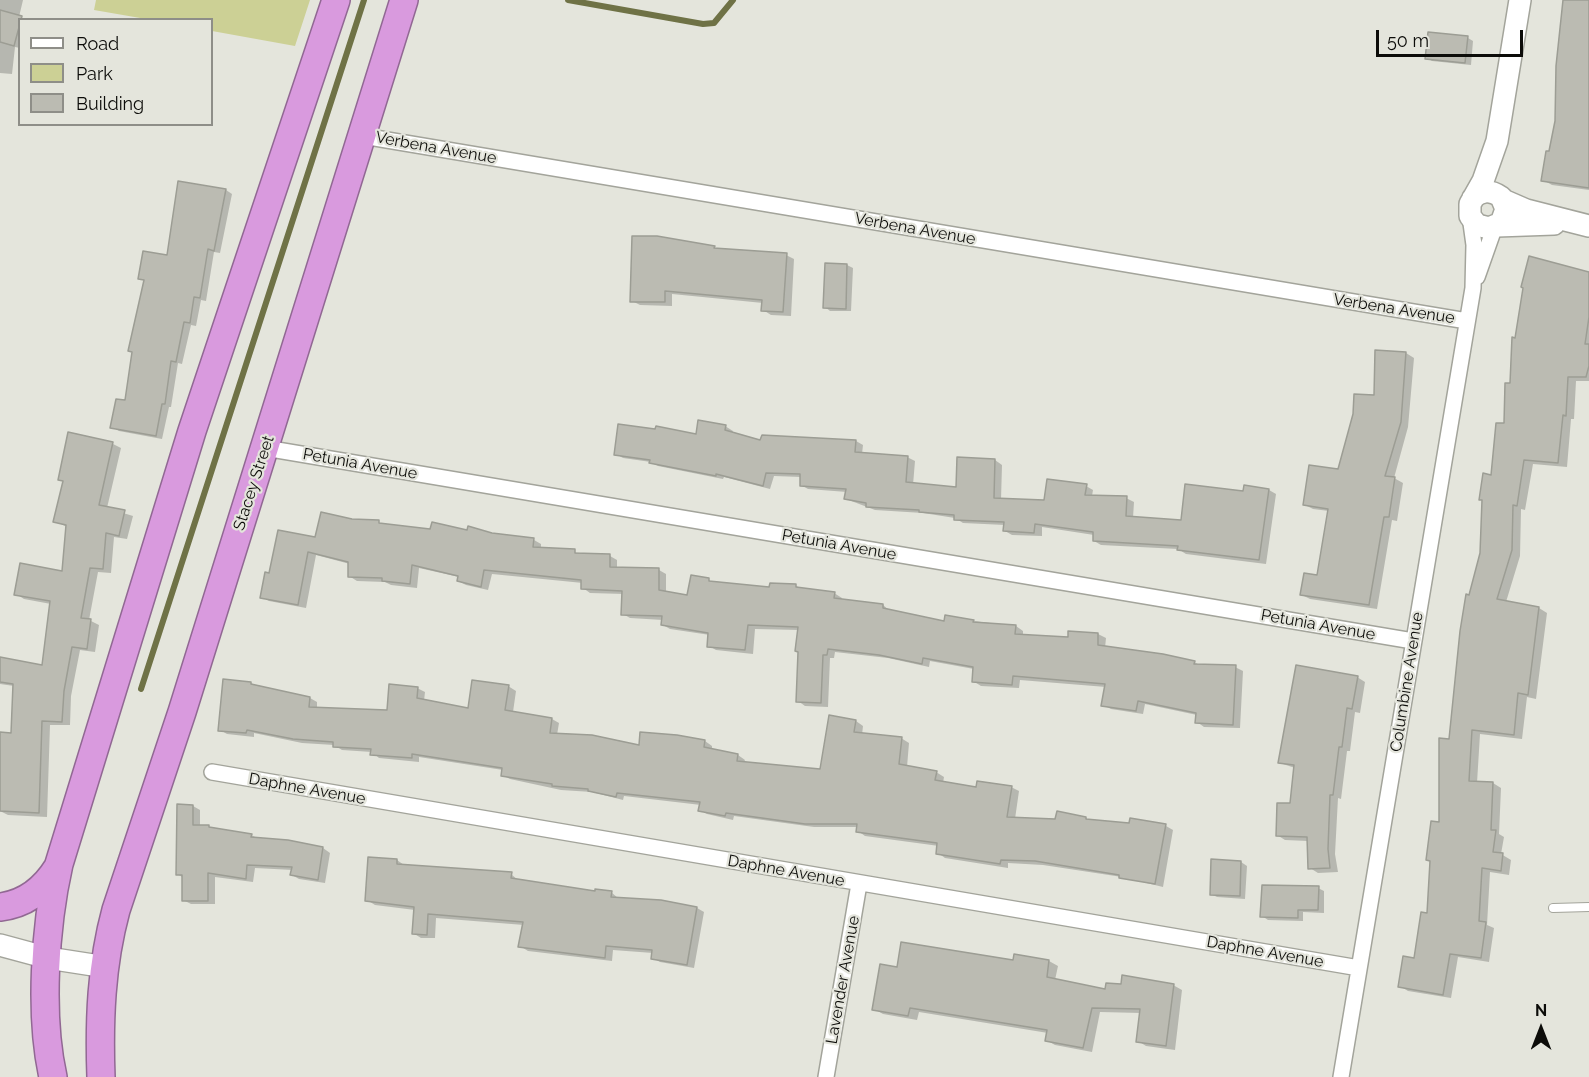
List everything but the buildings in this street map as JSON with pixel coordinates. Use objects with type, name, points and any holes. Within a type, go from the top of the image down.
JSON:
[{"type":"highway","points":[[53,1077],[46,1048],[49,914],[59,864],[192,431],[336,0]]},
{"type":"highway","name":"Stacey Street","points":[[101,1077],[100,1004],[116,910],[265,448],[404,0]]},
{"type":"highway","points":[[0,907],[19,903],[41,889],[59,864]]},
{"type":"street","points":[[1520,0],[1497,141],[1472,207],[1478,225],[1567,223]]},
{"type":"street","name":"Verbena Avenue","points":[[363,136],[1467,321]]},
{"type":"street","points":[[1496,226],[1505,214],[1497,141]]},
{"type":"street","points":[[1472,207],[1484,192],[1490,191],[1514,207],[1567,223],[1589,226]]},
{"type":"street","name":"Columbine Avenue","points":[[1341,1077],[1473,288],[1472,207]]},
{"type":"street","name":"Columbine Avenue","points":[[1473,288],[1496,226]]},
{"type":"street","name":"Petunia Avenue","points":[[265,448],[1413,641]]},
{"type":"street","name":"Daphne Avenue","points":[[212,772],[1359,968]]},
{"type":"street","name":"Lavender Avenue","points":[[826,1077],[859,884]]},
{"type":"street","points":[[0,945],[48,958],[106,967]]},
{"type":"lane","points":[[1553,908],[1589,906]]},
{"type":"green space","points":[[96,0],[310,0],[295,46],[213,31],[213,18],[140,18],[94,10]]},
{"type":"waterway","points":[[141,689],[364,0]]},
{"type":"waterway","points":[[568,0],[703,24],[714,23],[733,0]]}]
